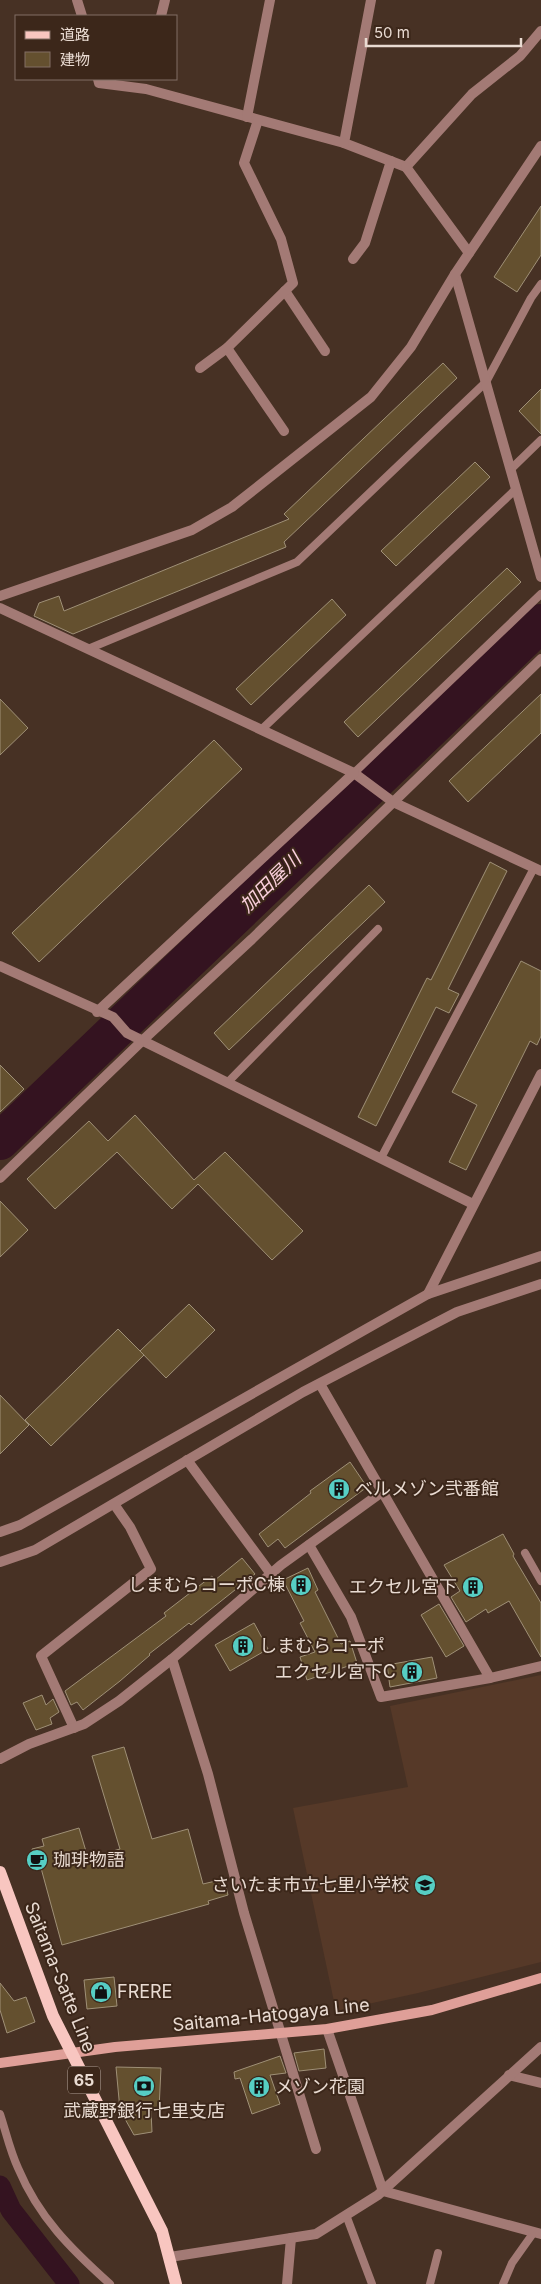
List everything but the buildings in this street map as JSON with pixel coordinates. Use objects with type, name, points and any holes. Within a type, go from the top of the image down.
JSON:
[{"type":"main road","name":"Saitama-Satte Line","points":[[0,1872],[53,2016],[162,2231],[176,2284]]},
{"type":"main road","name":"Saitama-Hatogaya Line","points":[[0,2063],[70,2052],[281,2031],[327,2029],[432,2010],[541,1978]]},
{"type":"street","points":[[77,0],[82,15]]},
{"type":"street","points":[[161,15],[165,0]]},
{"type":"street","points":[[247,117],[270,0]]},
{"type":"street","points":[[344,143],[371,0]]},
{"type":"street","points":[[406,167],[472,94],[520,56],[541,31]]},
{"type":"street","points":[[98,80],[99,84],[148,84],[247,117],[344,143],[406,167],[469,253]]},
{"type":"street","points":[[200,368],[227,348],[293,283],[281,239],[244,163],[258,120]]},
{"type":"street","points":[[0,596],[192,530],[232,507],[371,397],[411,347],[455,274],[541,146]]},
{"type":"street","points":[[353,259],[365,243],[391,161]]},
{"type":"street","points":[[455,274],[541,577]]},
{"type":"street","points":[[285,291],[326,351]]},
{"type":"street","points":[[227,348],[284,430]]},
{"type":"street","points":[[0,608],[354,773],[393,802],[538,870]]},
{"type":"street","points":[[0,1178],[143,1040],[252,939],[541,659]]},
{"type":"street","points":[[98,1012],[354,773]]},
{"type":"street","points":[[0,966],[98,1012],[113,1017],[127,1033],[474,1204]]},
{"type":"street","points":[[428,1294],[541,1074]]},
{"type":"street","points":[[0,1532],[20,1525],[428,1294],[541,1256]]},
{"type":"street","points":[[0,1562],[36,1550],[187,1460],[320,1384],[457,1312],[541,1284]]},
{"type":"street","points":[[320,1384],[490,1678]]},
{"type":"street","points":[[187,1460],[271,1574]]},
{"type":"street","points":[[0,1759],[30,1744],[84,1724],[119,1701],[172,1659],[271,1574],[382,1492]]},
{"type":"street","points":[[74,1728],[41,1656],[151,1570],[130,1527],[114,1504]]},
{"type":"street","points":[[309,1545],[351,1617],[381,1697],[490,1678],[541,1666]]},
{"type":"street","points":[[172,1659],[208,1774],[244,1912],[316,2149]]},
{"type":"street","points":[[327,2029],[383,2191]]},
{"type":"street","points":[[170,2257],[316,2234],[383,2191],[541,2047]]},
{"type":"street","points":[[509,2075],[541,2083]]},
{"type":"street","points":[[383,2191],[538,2233]]},
{"type":"street","points":[[287,2284],[291,2238]]},
{"type":"lane","points":[[88,649],[297,562],[486,382],[531,298],[541,284]]},
{"type":"lane","points":[[510,469],[541,440]]},
{"type":"lane","points":[[261,730],[516,489]]},
{"type":"lane","points":[[354,773],[541,594]]},
{"type":"lane","points":[[381,1158],[538,870]]},
{"type":"lane","points":[[228,1082],[378,929]]},
{"type":"lane","points":[[524,1553],[541,1581]]},
{"type":"lane","points":[[0,2114],[17,2168],[34,2200],[70,2248],[110,2284]]},
{"type":"lane","points":[[346,2215],[372,2284]]},
{"type":"lane","points":[[503,2284],[512,2263],[538,2233]]},
{"type":"lane","points":[[430,2284],[438,2253]]},
{"type":"shaded area","name":"さいたま市立七里小学校","points":[[541,1675],[541,1962],[418,1993],[336,2011],[293,1808],[408,1787],[390,1706]]},
{"type":"waterway","name":"加田屋川","points":[[0,1141],[541,623]]},
{"type":"waterway","points":[[0,2186],[11,2210],[69,2284]]},
{"type":"place","name":"ベルメゾン弐番館","points":[[339,1489]]},
{"type":"place","name":"しまむらコーポC棟","points":[[301,1585]]},
{"type":"place","name":"エクセル宮下","points":[[473,1587]]},
{"type":"place","name":"しまむらコーポ","points":[[243,1646]]},
{"type":"place","name":"エクセル宮下C","points":[[412,1672]]},
{"type":"place","name":"珈琲物語","points":[[37,1860]]},
{"type":"place","name":"さいたま市立七里小学校","points":[[425,1885]]},
{"type":"place","name":"FRERE","points":[[101,1992]]},
{"type":"place","name":"武蔵野銀行七里支店","points":[[144,2086]]},
{"type":"place","name":"メゾン花園","points":[[259,2087]]}]
